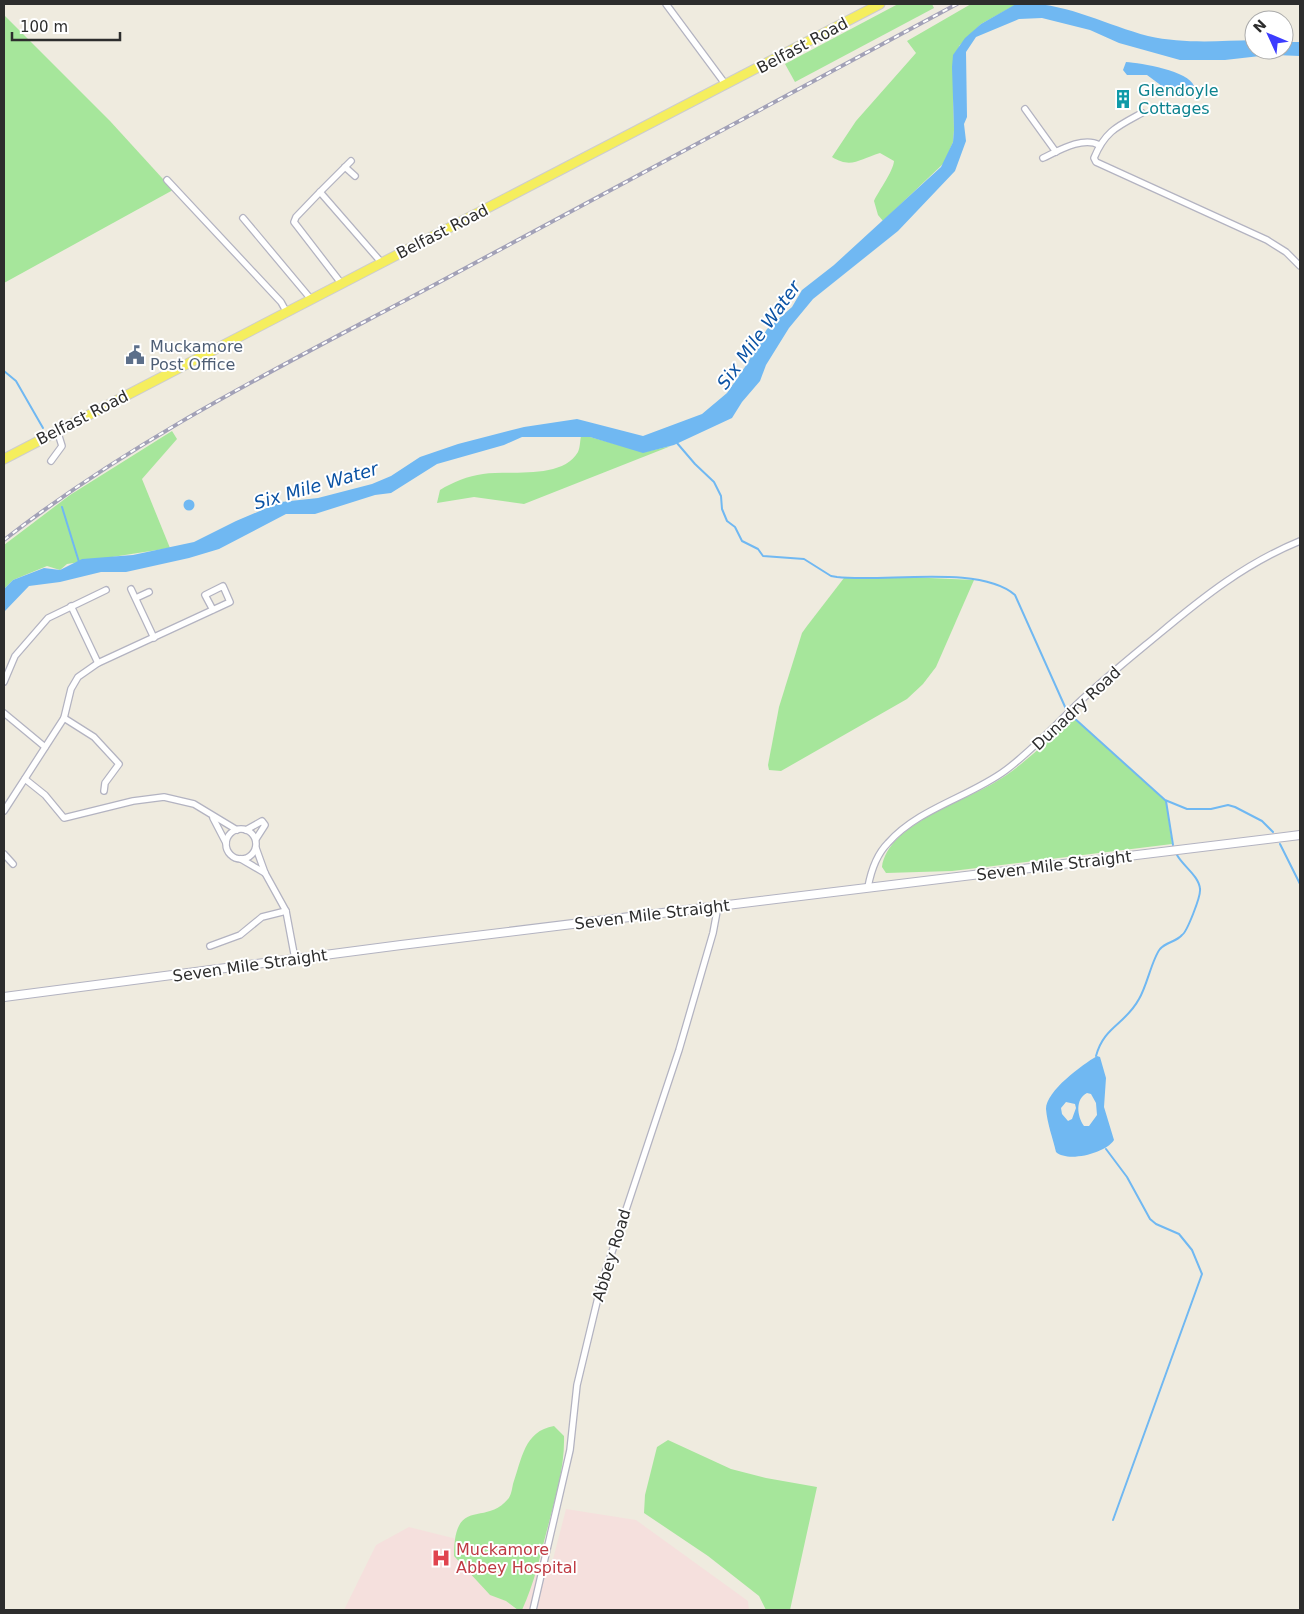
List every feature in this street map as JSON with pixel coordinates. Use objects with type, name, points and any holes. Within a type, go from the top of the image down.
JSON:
[{"type":"main road","name":"Belfast Road","points":[[4,458],[880,4]]},
{"type":"main road","name":"Seven Mile Straight","points":[[4,997],[868,887],[1300,835]]},
{"type":"street","points":[[666,4],[726,85]]},
{"type":"street","points":[[1025,109],[1056,152]]},
{"type":"street","points":[[1142,113],[1113,128],[1099,145],[1094,158],[1099,164],[1180,199],[1266,240],[1286,252],[1300,266]]},
{"type":"street","points":[[1043,158],[1090,142],[1099,145]]},
{"type":"street","points":[[341,283],[294,222],[298,214],[351,161]]},
{"type":"street","points":[[345,167],[355,176]]},
{"type":"street","points":[[167,180],[281,302],[286,311]]},
{"type":"street","points":[[320,192],[382,262]]},
{"type":"street","points":[[243,218],[310,298]]},
{"type":"street","points":[[52,461],[62,446],[56,430]]},
{"type":"street","name":"Dunadry Road","points":[[868,887],[877,857],[888,842],[898,833],[933,810],[1003,772],[1031,750],[1073,708],[1138,651],[1209,592],[1250,565],[1300,541]]},
{"type":"street","points":[[4,811],[64,718],[74,683],[83,672],[98,663],[230,602],[223,586],[205,595],[212,610]]},
{"type":"street","points":[[132,589],[154,638]]},
{"type":"street","points":[[4,682],[12,660],[50,616],[106,590]]},
{"type":"street","points":[[136,598],[149,592]]},
{"type":"street","points":[[71,606],[98,663]]},
{"type":"street","points":[[4,713],[45,747]]},
{"type":"street","points":[[64,718],[94,737],[119,764],[105,783],[104,791]]},
{"type":"street","points":[[25,779],[41,791],[61,816],[66,819],[89,811],[157,797],[188,802],[237,830],[246,830],[262,821],[265,825],[256,839],[256,848],[265,873],[286,911],[295,959]]},
{"type":"street","points":[[209,813],[220,827],[232,856],[265,873]]},
{"type":"street","points":[[226,844],[229,835],[237,830]]},
{"type":"street","points":[[246,830],[256,839]]},
{"type":"street","points":[[240,859],[250,857],[256,848]]},
{"type":"street","points":[[4,854],[13,864]]},
{"type":"street","name":"Abbey Road","points":[[533,1610],[570,1450],[577,1385],[601,1285],[679,1050],[713,933],[718,906]]},
{"type":"street","points":[[210,946],[243,933],[260,918],[286,911]]},
{"type":"shaded area","name":"Muckamore Abbey Hospital","points":[[566,1509],[636,1520],[748,1601],[749,1610],[344,1610],[376,1545],[409,1527],[453,1538],[550,1571]]},
{"type":"green space","points":[[898,4],[932,4],[934,8],[795,82],[785,64]]},
{"type":"green space","points":[[971,4],[1017,4],[981,24],[959,46],[953,94],[953,142],[944,163],[883,221],[878,215],[874,201],[889,176],[894,161],[880,153],[850,163],[839,161],[832,157],[856,121],[916,53],[907,41]]},
{"type":"green space","points":[[4,15],[110,121],[173,190],[4,283]]},
{"type":"green space","points":[[172,431],[177,439],[142,479],[170,548],[67,564],[60,570],[47,566],[13,580],[4,589],[4,545],[70,495]]},
{"type":"green space","points":[[581,436],[644,452],[671,446],[524,504],[474,497],[437,503],[440,490],[466,478],[494,473],[534,472],[560,467],[570,461],[578,452]]},
{"type":"green space","points":[[907,577],[974,580],[936,667],[923,684],[907,699],[781,771],[769,770],[768,765],[779,707],[802,633],[807,626],[844,578]]},
{"type":"green space","points":[[1073,717],[1166,801],[1172,844],[952,871],[886,873],[882,867],[887,852],[898,838],[912,826],[997,781],[1036,751]]},
{"type":"green space","points":[[554,1426],[564,1436],[563,1460],[559,1483],[533,1580],[522,1610],[518,1610],[506,1601],[490,1595],[454,1556],[455,1537],[459,1525],[465,1519],[499,1507],[508,1499],[522,1456],[530,1440],[544,1429]]},
{"type":"green space","points":[[668,1440],[731,1469],[766,1478],[817,1487],[790,1610],[766,1610],[759,1596],[708,1556],[644,1513],[645,1495],[657,1447]]},
{"type":"water","points":[[1016,4],[1050,6],[1067,9],[1161,39],[1244,40],[1244,58],[1225,60],[1180,60],[1119,43],[1090,30],[1042,18],[1019,19],[976,37],[966,52],[967,117],[964,124],[966,141],[955,171],[898,231],[813,299],[789,328],[766,365],[760,381],[742,402],[732,418],[674,445],[643,453],[590,437],[522,437],[504,445],[437,464],[391,493],[375,495],[315,514],[286,514],[219,549],[189,558],[126,572],[101,572],[60,582],[29,586],[4,612],[4,589],[13,580],[44,568],[60,570],[82,559],[133,555],[194,542],[236,521],[281,502],[318,498],[372,484],[391,476],[420,457],[458,444],[524,427],[577,419],[643,436],[702,414],[727,393],[747,364],[767,329],[792,307],[802,290],[834,265],[941,167],[953,142],[953,55],[965,38],[981,24]]},
{"type":"water","points":[[1294,42],[1300,42],[1300,56],[1294,56]]},
{"type":"water","points":[[1126,62],[1153,66],[1174,72],[1183,76],[1194,86],[1185,94],[1174,95],[1147,75],[1127,75],[1123,70]]},
{"type":"water","points":[[189,499],[195,505],[189,511],[183,505]]},
{"type":"water","points":[[1097,1056],[1100,1057],[1106,1078],[1104,1107],[1114,1140],[1103,1149],[1086,1155],[1069,1157],[1062,1155],[1056,1152],[1050,1131],[1046,1109],[1048,1102],[1052,1094],[1066,1079]],"holes":[[[1087,1093],[1091,1094],[1096,1103],[1097,1115],[1089,1126],[1084,1126],[1078,1108],[1080,1099]],[[1066,1102],[1075,1104],[1076,1108],[1072,1119],[1068,1121],[1062,1114],[1061,1108]]]},
{"type":"waterway","points":[[4,371],[16,381],[43,428]]},
{"type":"waterway","points":[[677,443],[714,482],[721,496],[722,509],[727,521],[735,527],[742,541],[758,549],[763,556],[804,559],[831,576],[837,577],[955,577],[978,580],[999,586],[1015,595],[1066,709]]},
{"type":"waterway","points":[[62,507],[79,562]]},
{"type":"waterway","points":[[1073,717],[1165,800],[1187,809],[1211,809],[1228,805],[1235,807],[1262,821],[1273,832]]},
{"type":"waterway","points":[[1166,801],[1173,845]]},
{"type":"waterway","points":[[1280,844],[1300,884]]},
{"type":"waterway","points":[[1096,1056],[1104,1038],[1128,1015],[1139,999],[1157,953],[1165,945],[1182,935],[1193,914],[1200,893],[1199,884],[1177,855]]},
{"type":"waterway","points":[[1106,1149],[1127,1177],[1150,1219],[1156,1224],[1179,1234],[1192,1250],[1202,1274],[1113,1520]]},
{"type":"railway","points":[[4,540],[106,468],[159,435],[268,373],[957,4]]},
{"type":"place","name":"Glendoyle Cottages","points":[[1123,99]]},
{"type":"place","name":"Muckamore Post Office","points":[[135,355]]},
{"type":"place","name":"Muckamore Abbey Hospital","points":[[441,1558]]},
{"type":"water label","name":"Six Mile Water","points":[[759,335]]},
{"type":"water label","name":"Six Mile Water","points":[[316,486]]}]
